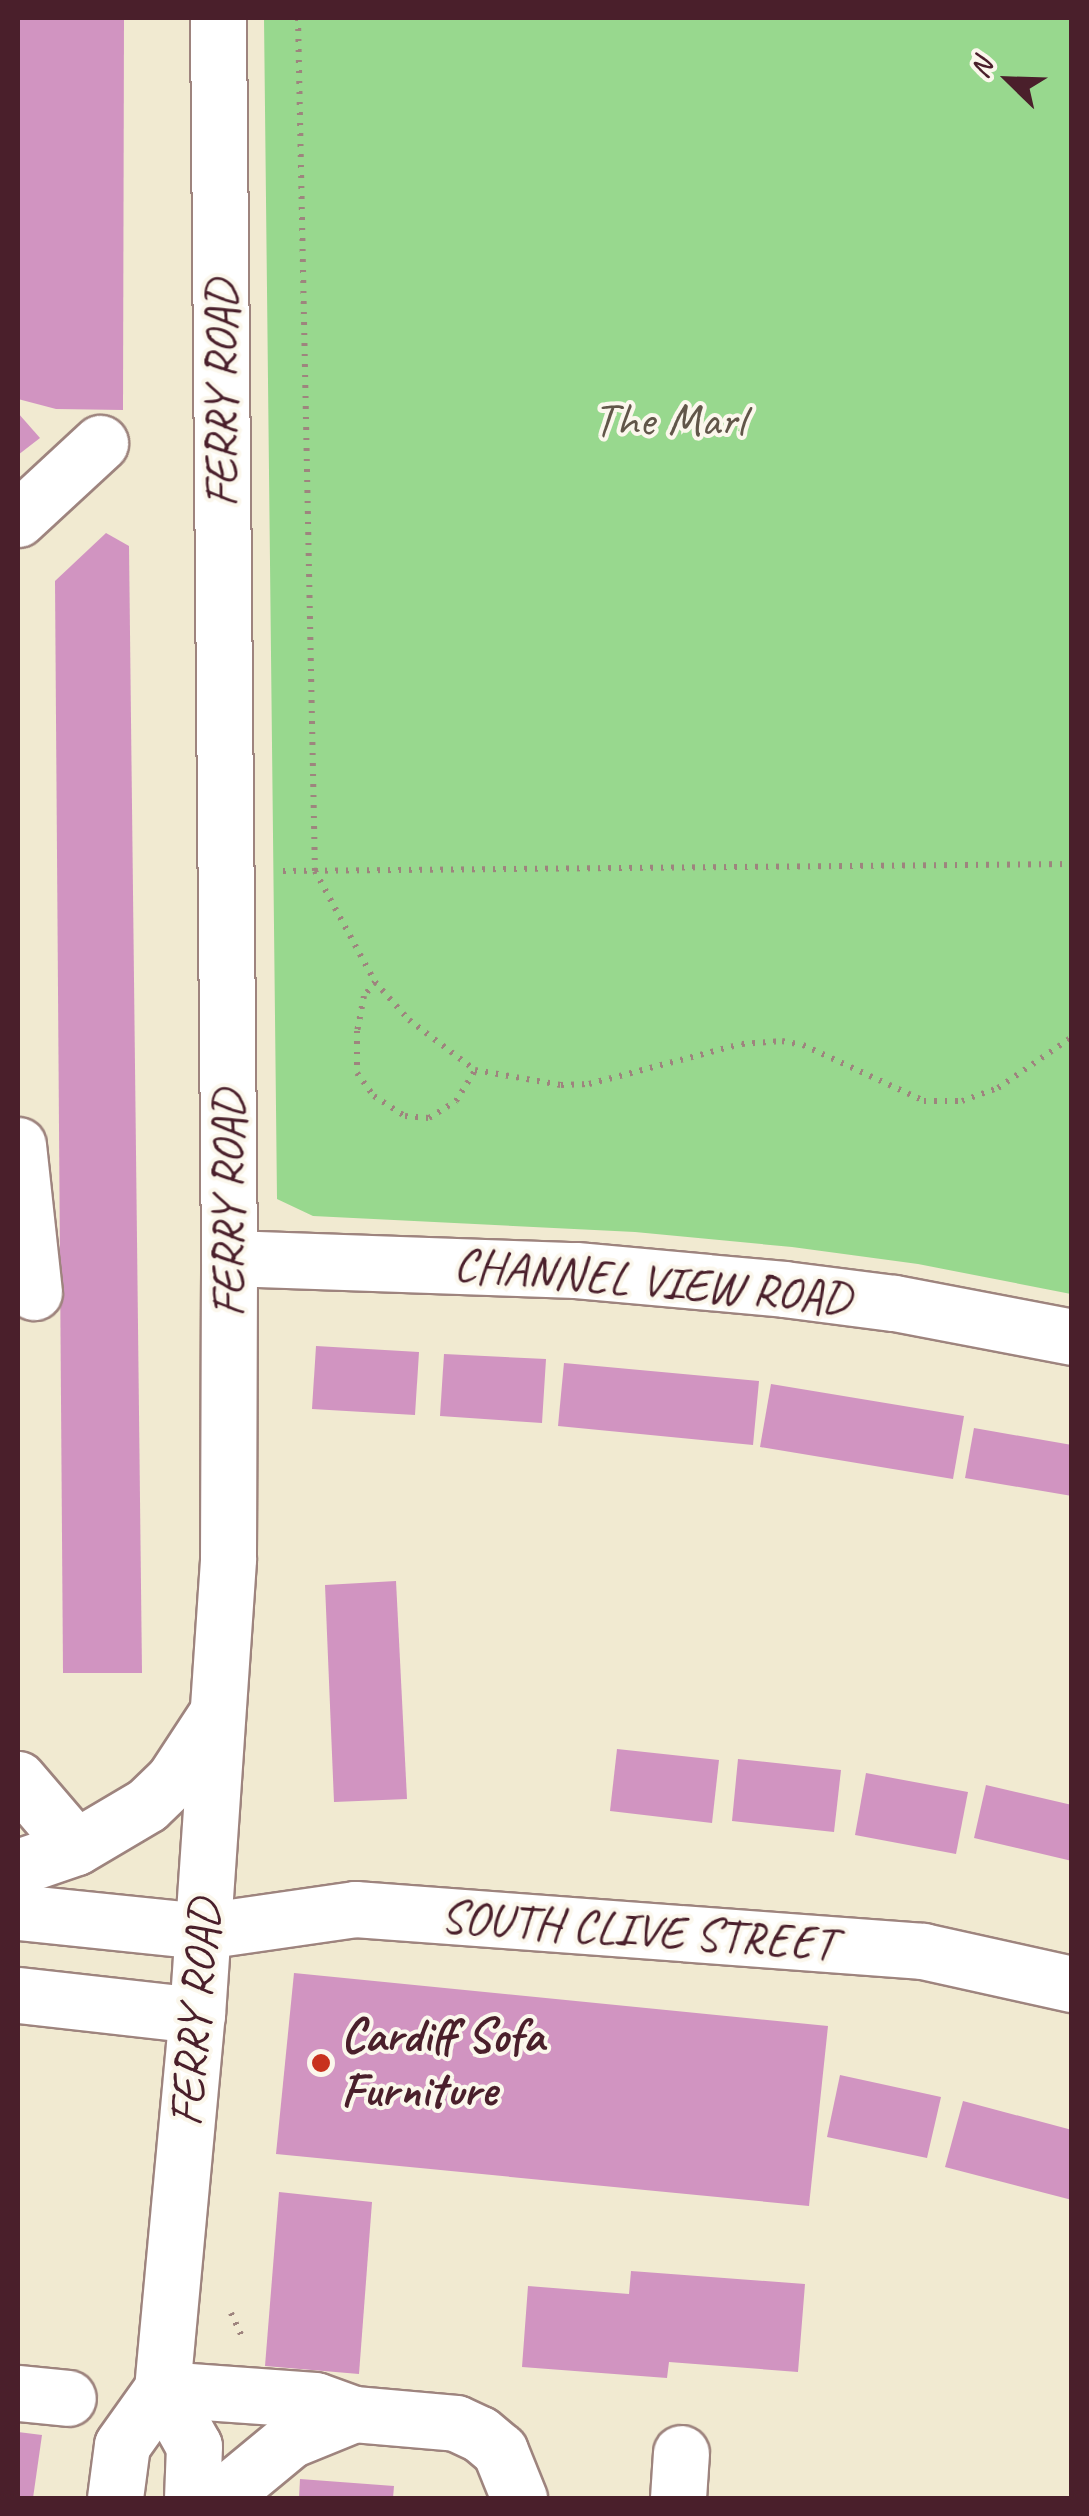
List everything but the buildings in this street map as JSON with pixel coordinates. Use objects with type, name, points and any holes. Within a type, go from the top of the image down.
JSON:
[{"type":"street","name":"FERRY ROAD","points":[[162,2389],[197,2014],[228,1558],[230,1258],[218,18]]},
{"type":"street","points":[[18,520],[100,443]]},
{"type":"street","points":[[18,1145],[34,1292]]},
{"type":"street","name":"CHANNEL VIEW ROAD","points":[[230,1258],[576,1270],[784,1288],[894,1303],[1072,1338]]},
{"type":"street","points":[[18,1867],[76,1847],[147,1805],[173,1780],[217,1712]]},
{"type":"street","points":[[18,1779],[76,1847]]},
{"type":"street","name":"SOUTH CLIVE STREET","points":[[18,1912],[203,1931],[354,1909],[923,1951],[1072,1984]]},
{"type":"street","points":[[18,1995],[197,2014]]},
{"type":"street","points":[[162,2389],[315,2400],[354,2414],[456,2423],[480,2434],[510,2467],[519,2498]]},
{"type":"street","points":[[115,2498],[122,2444],[162,2389]]},
{"type":"street","points":[[162,2389],[194,2446],[192,2498]]},
{"type":"street","points":[[220,2498],[290,2440],[354,2414]]},
{"type":"path","points":[[298,18],[315,871],[375,982],[409,1020],[475,1070],[561,1085],[590,1084],[742,1044],[782,1042],[803,1045],[924,1101],[962,1102],[998,1088],[1072,1036]]},
{"type":"path","points":[[225,871],[1072,864]]},
{"type":"path","points":[[375,982],[364,996],[357,1031],[357,1074],[374,1096],[405,1116],[429,1118],[456,1101],[475,1070]]},
{"type":"path","points":[[232,2301],[230,2319],[244,2342]]},
{"type":"green space","name":"The Marl","points":[[264,18],[1071,18],[1071,1294],[918,1264],[792,1247],[635,1232],[313,1216],[277,1199]]},
{"type":"place","name":"Cardiff Sofa Furniture","points":[[321,2063]]}]
